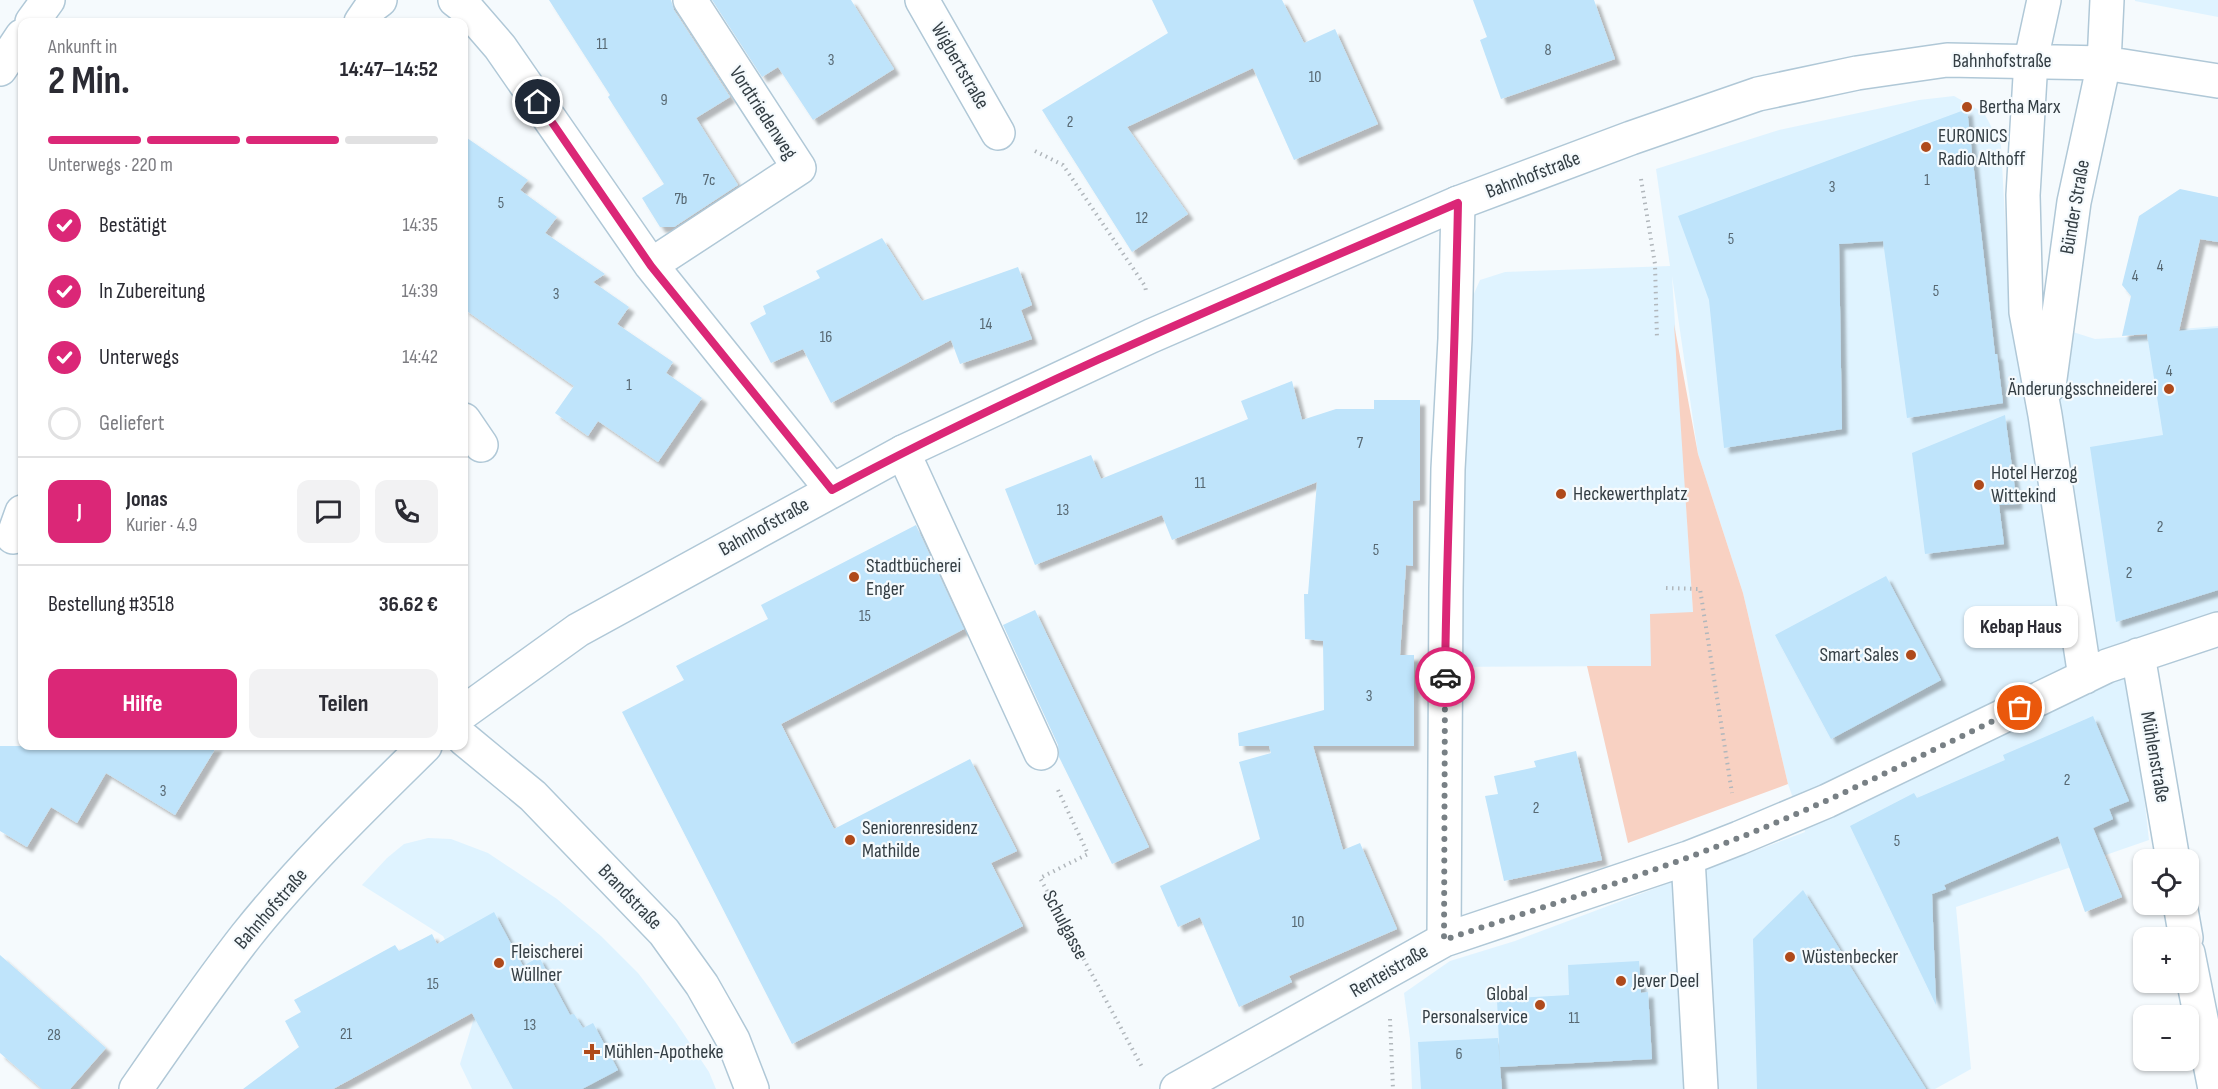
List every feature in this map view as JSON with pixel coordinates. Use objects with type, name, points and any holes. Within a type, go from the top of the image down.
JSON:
[{"type":"street","points":[[35,18],[48,0]]},
{"type":"street","points":[[364,18],[372,6],[380,0]]},
{"type":"street","points":[[455,0],[468,10],[500,47],[651,266],[832,490]]},
{"type":"street","name":"Vordtriedenweg","points":[[651,266],[799,168],[690,0]]},
{"type":"street","name":"Wigbertstraße","points":[[922,0],[998,133]]},
{"type":"street","name":"Bünder Straße","points":[[2044,0],[2031,60],[2023,195],[2026,312],[2096,671]]},
{"type":"street","name":"Bünder Straße","points":[[2045,415],[2074,202],[2103,63],[2107,0]]},
{"type":"street","points":[[0,69],[18,42]]},
{"type":"street","name":"Bahnhofstraße","points":[[468,709],[578,630],[903,452],[1151,336],[1458,203],[1631,138],[1758,94],[1857,73],[1947,60],[2103,63],[2218,81]]},
{"type":"street","points":[[1444,940],[1446,578],[1458,203]]},
{"type":"street","points":[[903,452],[1041,753]]},
{"type":"street","name":"Renteistraße","points":[[1177,1089],[1444,940],[1688,858],[1739,838],[1827,801],[2096,671],[2218,629]]},
{"type":"street","name":"Mühlenstraße","points":[[2138,655],[2171,849]]},
{"type":"street","name":"Brandstraße","points":[[468,742],[533,796],[664,932],[702,985],[719,1015],[733,1040],[752,1089]]},
{"type":"street","name":"Bahnhofstraße","points":[[136,1089],[247,935],[352,817],[420,750]]},
{"type":"street","points":[[1688,858],[1701,1089]]},
{"type":"street","points":[[2196,993],[2216,1089]]},
{"type":"path","points":[[998,133],[1063,165],[1145,286],[1151,336]]},
{"type":"path","points":[[1631,138],[1644,190],[1655,264],[1657,339]]},
{"type":"path","points":[[1666,588],[1700,589],[1739,838]]},
{"type":"path","name":"Schulgasse","points":[[1055,783],[1088,854],[1040,878],[1143,1069]]},
{"type":"path","points":[[1375,979],[1390,1020],[1393,1089]]},
{"type":"shaded area","points":[[2135,0],[2218,0],[2218,17],[2135,1]]},
{"type":"shaded area","points":[[1954,96],[1984,113],[2001,145],[2010,312],[2095,339],[2175,334],[2181,329],[2218,326],[2218,612],[2140,639],[2135,718],[2149,840],[1956,907],[1971,1069],[1935,1089],[1412,1089],[1410,1039],[1404,993],[1450,961],[1515,941],[1805,832],[1788,784],[1743,593],[1698,454],[1672,276],[1693,613],[1651,666],[1433,667],[1438,375],[1480,280],[1505,272],[1670,266],[1656,169],[1779,130],[1919,100]]},
{"type":"shaded area","points":[[1674,324],[1698,454],[1743,593],[1788,784],[1628,843],[1587,666],[1651,666],[1650,614],[1693,612]]},
{"type":"shaded area","points":[[428,838],[451,839],[488,853],[557,899],[601,936],[638,973],[675,1021],[709,1072],[716,1089],[472,1089],[460,1064],[478,1005],[443,936],[362,885],[387,858],[404,844]]},
{"type":"building","points":[[549,0],[671,0],[674,10],[730,97],[696,118],[738,185],[674,227],[660,227],[642,198],[664,184]]},
{"type":"building","points":[[712,0],[851,0],[894,69],[813,120],[778,67],[762,77]]},
{"type":"building","points":[[1152,0],[1282,0],[1304,43],[1335,29],[1378,124],[1294,160],[1253,68],[1127,127],[1188,214],[1132,252],[1042,110],[1168,33]]},
{"type":"building","points":[[1473,0],[1594,0],[1615,59],[1501,99],[1480,40],[1487,37]]},
{"type":"building","points":[[1967,109],[1995,354],[1997,354],[2003,403],[1907,418],[1883,241],[1839,244],[1842,429],[1724,448],[1709,300],[1678,216]]},
{"type":"building","points":[[468,139],[528,180],[520,190],[557,217],[545,233],[605,274],[593,282],[629,307],[617,324],[673,362],[666,373],[702,398],[658,462],[598,421],[588,436],[555,413],[574,386],[468,312]]},
{"type":"building","points":[[2180,189],[2218,197],[2218,242],[2200,239],[2179,331],[2218,328],[2218,590],[2116,622],[2090,447],[2163,435],[2147,334],[2122,336],[2131,296],[2122,285],[2139,216]]},
{"type":"building","points":[[882,238],[922,301],[1018,267],[1032,305],[1021,310],[1032,339],[960,364],[951,340],[831,403],[803,349],[771,363],[750,323],[766,314],[763,306],[820,278],[816,271]]},
{"type":"building","points":[[1292,381],[1302,420],[1336,409],[1374,409],[1374,400],[1420,400],[1420,500],[1413,501],[1413,566],[1406,565],[1400,655],[1414,655],[1414,746],[1313,746],[1343,850],[1360,843],[1397,929],[1289,976],[1292,982],[1239,1007],[1200,917],[1178,927],[1160,886],[1260,839],[1239,762],[1271,753],[1269,746],[1239,746],[1238,733],[1324,710],[1323,641],[1305,639],[1304,594],[1308,594],[1317,482],[1172,540],[1162,515],[1035,565],[1005,489],[1091,455],[1101,479],[1248,419],[1241,401]]},
{"type":"building","points":[[2005,415],[2017,504],[1999,505],[2004,544],[1925,554],[1912,453]]},
{"type":"building","name":"Seniorenresidenz Mathilde","points":[[916,525],[964,629],[781,724],[834,829],[970,759],[1017,851],[991,863],[1023,926],[792,1044],[622,712],[684,680],[676,666],[768,619],[761,605]]},
{"type":"building","points":[[1886,576],[1941,680],[1831,739],[1775,635]]},
{"type":"building","points":[[1035,610],[1149,847],[1112,864],[1059,757],[1058,745],[1003,625]]},
{"type":"building","points":[[2093,716],[2129,801],[2109,809],[2113,819],[2093,828],[2122,897],[2085,912],[2058,836],[1944,885],[1946,889],[1932,894],[1936,1005],[1850,826],[1914,793],[1917,798],[2005,760],[2003,755]]},
{"type":"building","points":[[0,746],[18,746],[18,750],[215,750],[175,815],[106,773],[77,823],[51,807],[27,847],[0,831]]},
{"type":"building","points":[[1576,751],[1602,860],[1504,881],[1485,796],[1498,794],[1494,776],[1536,767],[1534,761]]},
{"type":"building","points":[[1803,890],[1926,1089],[1757,1089],[1753,939]]},
{"type":"building","points":[[494,912],[523,966],[539,957],[570,1015],[574,1014],[583,1028],[593,1023],[618,1070],[582,1089],[513,1089],[472,1013],[333,1089],[243,1089],[299,1047],[285,1021],[301,1012],[294,1000],[395,945],[399,951],[432,934],[437,944]]},
{"type":"building","points":[[0,955],[106,1048],[70,1089],[42,1089],[0,1053]]},
{"type":"building","points":[[1639,961],[1641,993],[1648,992],[1652,1059],[1500,1067],[1502,1089],[1421,1089],[1418,1042],[1498,1038],[1500,1066],[1497,999],[1569,995],[1568,965]]},
{"type":"way so far","points":[[1445,677],[1444,940],[1688,858],[1739,838],[1827,801],[2020,708]]},
{"type":"place","name":"Bertha Marx","points":[[1967,107]]},
{"type":"place","name":"EURONICS Radio Althoff","points":[[1926,147]]},
{"type":"place","name":"Änderungsschneiderei","points":[[2169,389]]},
{"type":"place","name":"Hotel Herzog Wittekind","points":[[1979,485]]},
{"type":"place","name":"Heckewerthplatz","points":[[1561,494]]},
{"type":"place","name":"Stadtbücherei Enger","points":[[854,577]]},
{"type":"place","name":"Smart Sales","points":[[1911,655]]},
{"type":"place","name":"Kebap Haus","points":[[2020,708]]},
{"type":"place","name":"Seniorenresidenz Mathilde","points":[[850,840]]},
{"type":"place","name":"Wüstenbecker","points":[[1790,957]]},
{"type":"place","name":"Fleischerei Wüllner","points":[[499,963]]},
{"type":"place","name":"Jever Deel","points":[[1621,981]]},
{"type":"place","name":"Global Personalservice","points":[[1540,1005]]},
{"type":"place","name":"Mühlen-Apotheke","points":[[592,1052]]},
{"type":"route","points":[[538,102],[651,266],[832,490],[903,452],[1151,336],[1458,203],[1446,569],[1445,677]]}]
